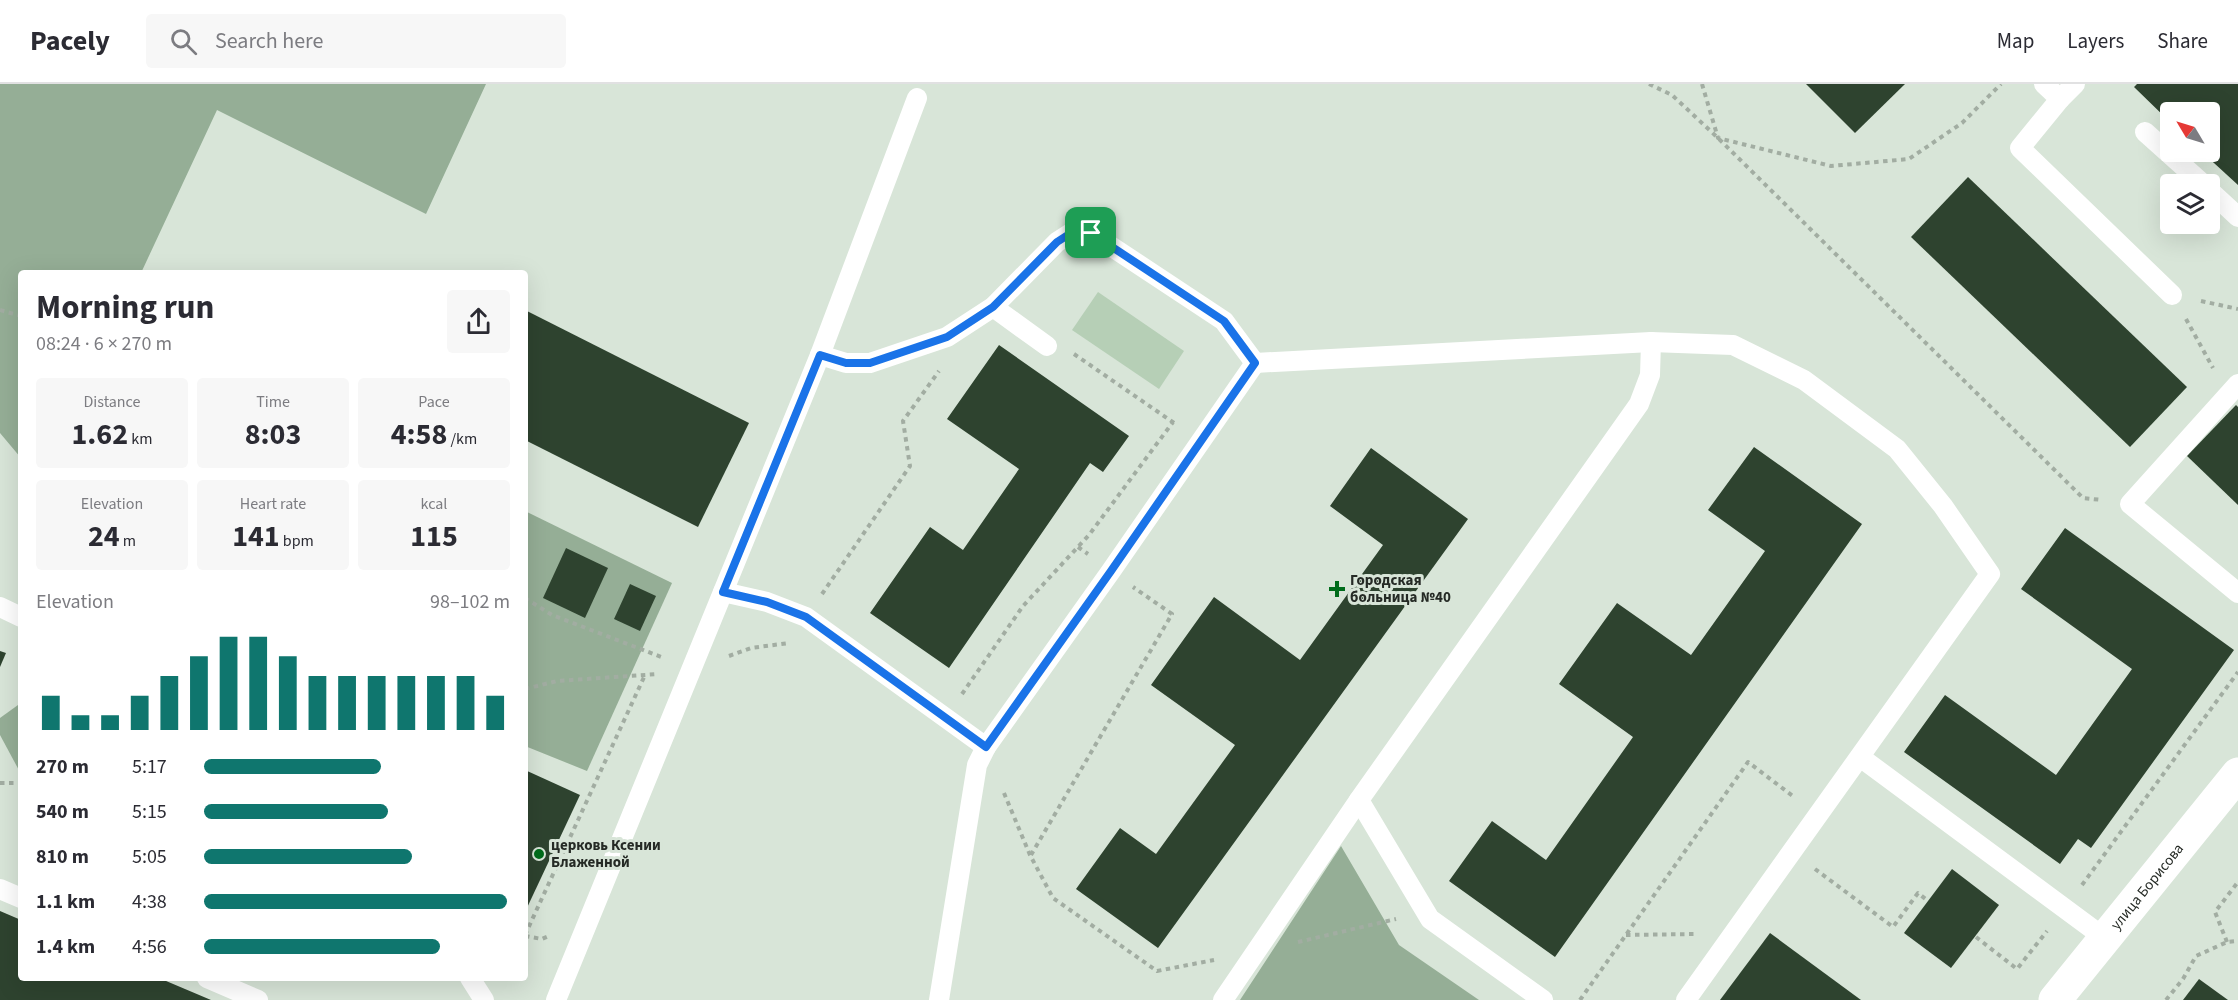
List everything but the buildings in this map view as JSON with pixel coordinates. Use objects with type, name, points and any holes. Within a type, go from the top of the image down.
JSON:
[{"type":"street","name":"улица Борисова","points":[[2055,1000],[2238,774]]},
{"type":"lane","points":[[2044,84],[2060,99]]},
{"type":"lane","points":[[2075,84],[2020,148],[2172,295]]},
{"type":"lane","points":[[556,1000],[820,355],[917,98]]},
{"type":"lane","points":[[2145,132],[2192,174]]},
{"type":"lane","points":[[2220,200],[2238,217]]},
{"type":"lane","points":[[820,355],[846,363],[870,363],[947,337],[993,307],[1057,242],[1071,233],[1091,233],[1224,321],[1255,363]]},
{"type":"lane","points":[[993,307],[1047,346]]},
{"type":"lane","points":[[1255,363],[1651,342],[1733,345],[1804,380],[1897,449],[1943,506],[1990,574],[1686,1000]]},
{"type":"lane","points":[[1223,1000],[1359,800],[1640,404],[1650,375],[1651,342]]},
{"type":"lane","points":[[939,1000],[977,765],[986,747],[1255,363]]},
{"type":"lane","points":[[2233,389],[2130,504],[2238,593]]},
{"type":"lane","points":[[723,592],[767,602],[806,617],[986,747]]},
{"type":"lane","points":[[0,607],[18,616]]},
{"type":"lane","points":[[1860,757],[2106,939]]},
{"type":"lane","points":[[1359,800],[1430,919],[1543,1000]]},
{"type":"lane","points":[[0,889],[18,897]]},
{"type":"lane","points":[[214,981],[258,1000]]},
{"type":"lane","points":[[472,981],[484,1000]]},
{"type":"path","points":[[1649,84],[1672,95],[1718,138],[2083,498],[2130,504]]},
{"type":"path","points":[[1702,84],[1718,138]]},
{"type":"path","points":[[1718,138],[1832,166],[1909,159],[1962,123],[2001,84]]},
{"type":"path","points":[[2172,295],[2238,309]]},
{"type":"path","points":[[2172,295],[2233,389]]},
{"type":"path","points":[[0,310],[18,315]]},
{"type":"path","points":[[790,643],[910,466],[903,421],[946,361],[947,337]]},
{"type":"path","points":[[945,717],[1023,606],[1089,535],[1173,422]]},
{"type":"path","points":[[1030,855],[1172,614],[1078,547]]},
{"type":"path","points":[[528,600],[552,615],[690,669]]},
{"type":"path","points":[[1976,937],[2017,969],[2065,909],[2238,672]]},
{"type":"path","points":[[528,928],[645,675]]},
{"type":"path","points":[[528,688],[557,681]]},
{"type":"path","points":[[1580,1000],[1748,762],[1819,815]]},
{"type":"path","points":[[0,783],[18,783]]},
{"type":"path","points":[[1792,852],[1893,927],[1918,893],[1928,901]]},
{"type":"path","points":[[2227,942],[2215,912],[2238,882]]},
{"type":"path","points":[[1626,935],[1733,934]]},
{"type":"path","points":[[2166,1000],[2183,979],[2196,956],[2227,942],[2238,940]]},
{"type":"green space","points":[[0,84],[486,84],[426,214],[217,110],[142,270],[18,270],[18,454],[0,433]]},
{"type":"green space","points":[[1098,292],[1184,351],[1159,389],[1072,330]]},
{"type":"green space","points":[[528,512],[672,583],[587,771],[528,747]]},
{"type":"green space","points":[[18,705],[18,768],[0,735],[0,718]]},
{"type":"green space","points":[[1341,846],[1399,945],[1479,1000],[1240,1000]]},
{"type":"place","name":"Городская больница №40","points":[[1337,589]]},
{"type":"place","name":"церковь Ксении Блаженной","points":[[539,854]]},
{"type":"route","points":[[1071,233],[1091,233],[1224,321],[1255,363],[986,747],[806,617],[767,602],[723,592],[820,355],[846,363],[870,363],[947,337],[993,307],[1057,242],[1071,233]]}]
